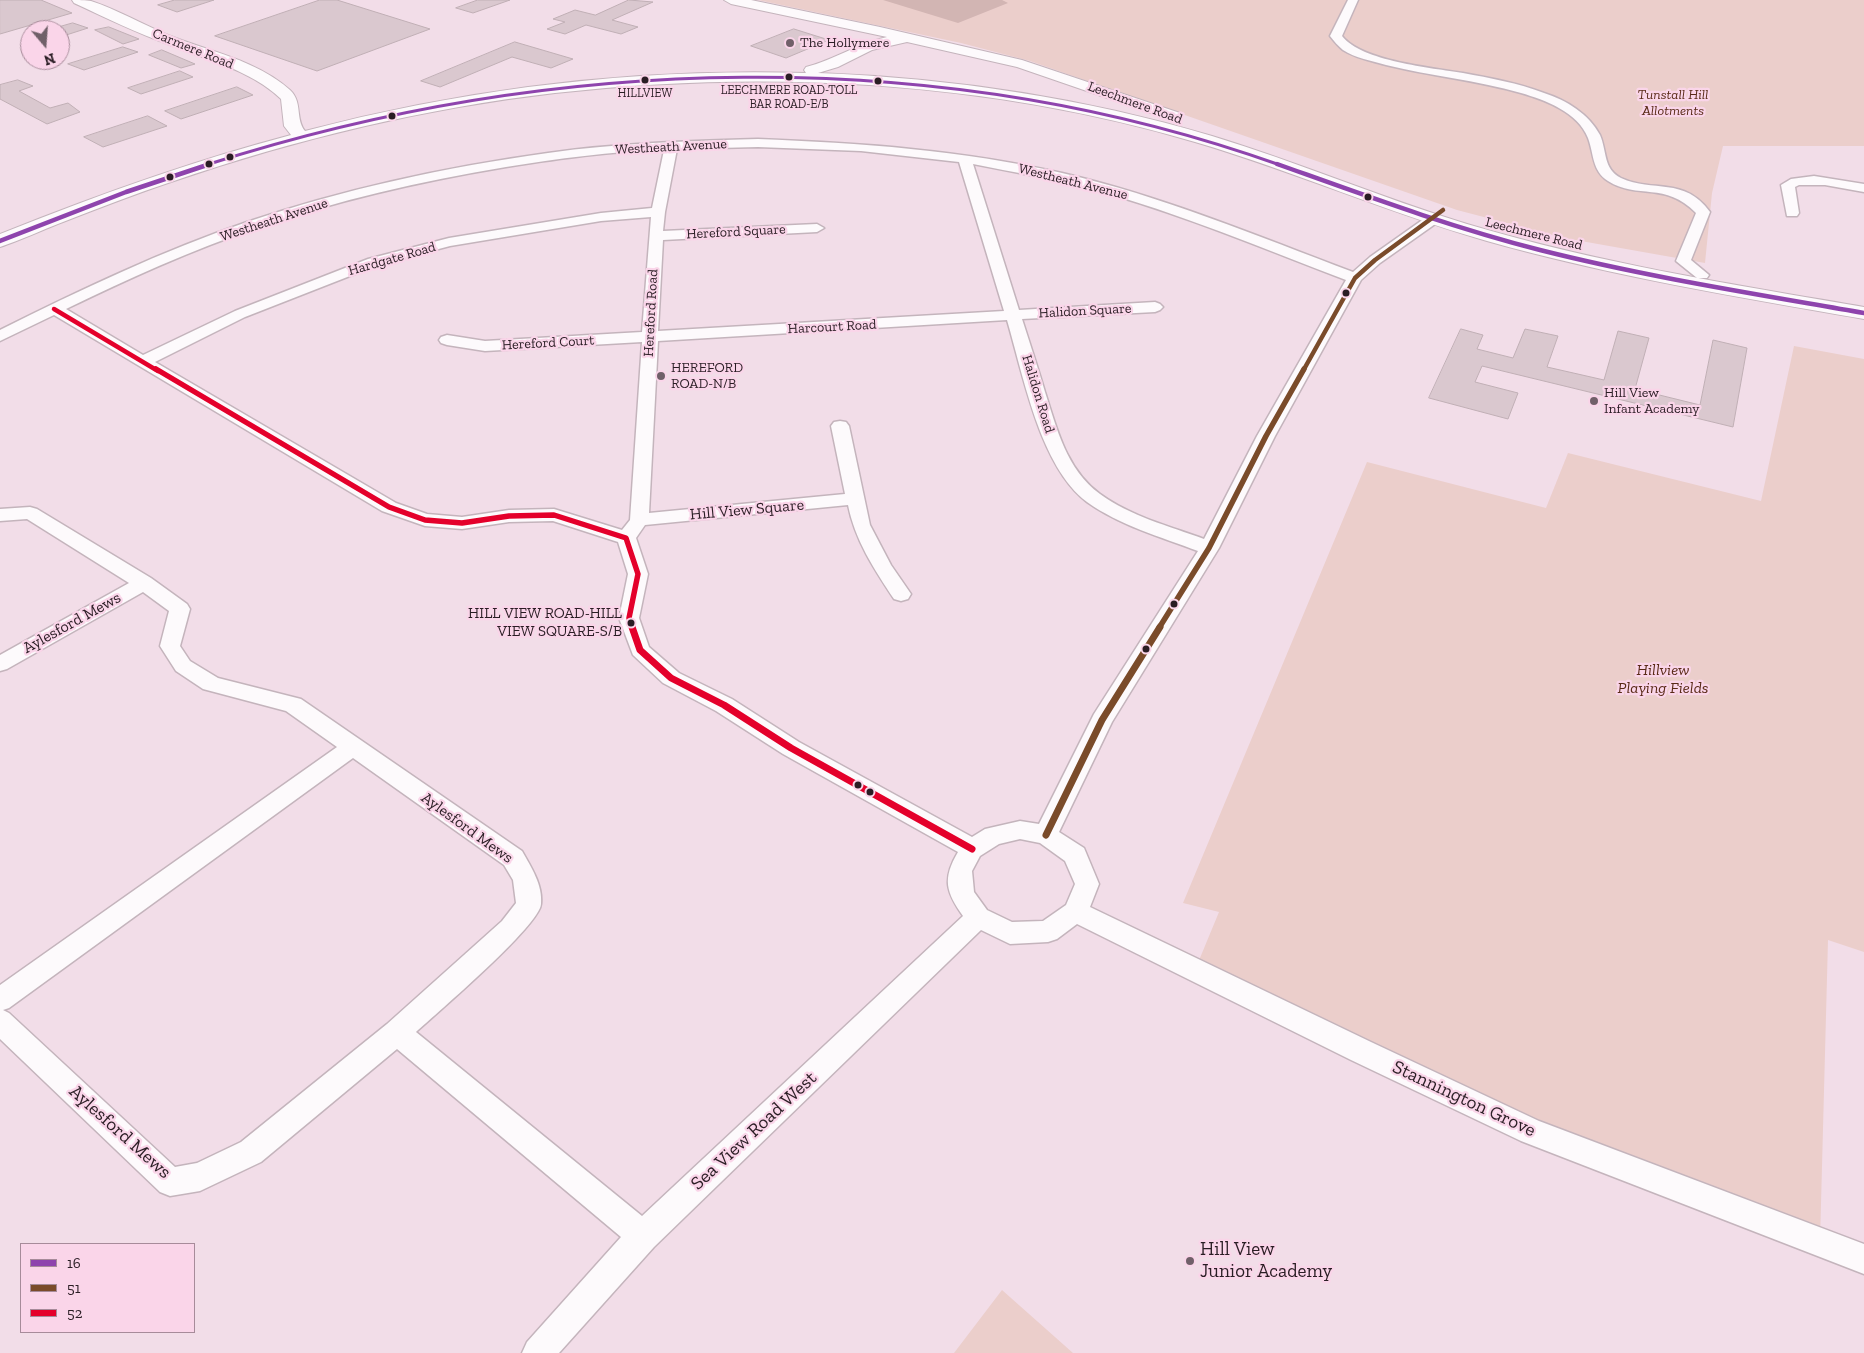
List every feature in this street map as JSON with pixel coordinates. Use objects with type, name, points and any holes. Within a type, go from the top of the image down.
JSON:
[{"type":"main road","name":"Carmere Road","points":[[79,0],[172,42],[237,66],[262,79],[286,95],[293,113],[291,122],[307,132]]},
{"type":"main road","name":"Leechmere Road","points":[[731,0],[880,31],[1022,64],[1126,99],[1438,215],[1500,226],[1702,275],[1864,303]]},
{"type":"main road","points":[[850,25],[859,34],[861,42],[853,54],[853,62],[868,74],[892,80]]},
{"type":"main road","name":"Leechmere Road","points":[[0,229],[142,176],[416,104],[564,81],[648,72],[817,69],[834,65],[853,54],[883,42],[911,38]]},
{"type":"main road","name":"Leechmere Road","points":[[958,88],[994,78],[1002,71],[998,64],[985,55]]},
{"type":"main road","name":"Leechmere Road","points":[[0,240],[99,201],[307,132],[472,100],[540,90],[633,82],[742,77],[846,77],[892,80],[958,88],[1061,105],[1218,143],[1552,253],[1690,282],[1864,313]]},
{"type":"street","points":[[1353,0],[1336,36],[1340,42],[1349,48],[1390,61],[1531,94],[1557,103],[1579,117],[1591,132],[1602,170],[1616,180],[1665,190],[1688,198],[1703,212],[1684,261],[1702,275]]},
{"type":"street","name":"Westheath Avenue","points":[[0,336],[135,271],[198,246],[254,225],[365,192],[525,160],[671,146],[761,144],[900,149],[1008,166],[1114,191],[1202,221],[1355,278]]},
{"type":"street","name":"Hereford Road","points":[[639,520],[658,212],[671,146]]},
{"type":"street","name":"Halidon Road","points":[[965,159],[1053,444],[1067,470],[1084,490],[1112,509],[1209,548]]},
{"type":"street","points":[[1792,213],[1788,185],[1794,181],[1810,180],[1864,188]]},
{"type":"street","name":"Hardgate Road","points":[[143,361],[240,314],[373,262],[449,242],[516,230],[601,217],[658,212]]},
{"type":"street","points":[[1046,835],[1102,720],[1209,548],[1266,436],[1355,278],[1375,260],[1438,215]]},
{"type":"street","name":"Hereford Square","points":[[656,236],[817,228]]},
{"type":"street","name":"Halidon Square","points":[[1014,316],[1155,307]]},
{"type":"street","points":[[54,309],[389,507],[424,520],[462,523],[509,516],[554,515],[626,538]]},
{"type":"street","name":"Harcourt Road","points":[[650,337],[1014,316]]},
{"type":"street","name":"Hereford Court","points":[[447,340],[485,346],[650,337]]},
{"type":"street","points":[[840,426],[861,525],[882,566],[901,594]]},
{"type":"street","name":"Hill View Square","points":[[639,520],[854,499]]},
{"type":"street","name":"Aylesford Mews","points":[[0,515],[30,513],[144,583],[180,609],[170,646],[183,666],[211,684],[293,705],[512,858],[526,878],[529,905],[511,928],[397,1033],[251,1152],[200,1177],[170,1182],[0,1020]]},
{"type":"street","points":[[626,538],[639,520]]},
{"type":"street","points":[[626,538],[638,574],[629,618],[640,650],[671,678],[724,705],[791,748],[972,849]]},
{"type":"street","name":"Aylesford Mews","points":[[0,664],[144,583]]},
{"type":"street","points":[[0,1000],[353,747]]},
{"type":"street","points":[[1020,830],[1046,835],[1075,855],[1086,884],[1076,912],[1048,931],[1010,933],[978,917],[962,895],[960,870],[972,849],[993,836],[1020,830]]},
{"type":"street","name":"Stannington Grove","points":[[1076,912],[1361,1051],[1532,1131],[1864,1259]]},
{"type":"street","name":"Sea View Road West","points":[[538,1353],[643,1236],[978,917]]},
{"type":"street","points":[[397,1033],[643,1236]]},
{"type":"green space","name":"Tunstall Hill Allotments","points":[[758,0],[1864,0],[1864,146],[1723,146],[1712,193],[1705,263],[1564,238],[1457,210],[1030,61],[961,43]]},
{"type":"green space","name":"Hillview Playing Fields","points":[[1794,346],[1864,359],[1864,952],[1828,940],[1820,1242],[1531,1131],[1195,970],[1219,912],[1183,903],[1367,462],[1546,508],[1568,453],[1761,501]]},
{"type":"green space","points":[[1002,1290],[1073,1353],[954,1353]]},
{"type":"shaded area","points":[[883,0],[1002,0],[1008,3],[958,23]]},
{"type":"building","points":[[0,0],[41,0],[72,13],[48,20],[20,20],[20,28],[0,34]]},
{"type":"building","points":[[175,0],[214,0],[177,12],[158,5]]},
{"type":"building","points":[[320,0],[337,0],[430,29],[317,71],[215,36]]},
{"type":"building","points":[[478,0],[510,0],[473,13],[456,8]]},
{"type":"building","points":[[629,0],[653,2],[612,20],[638,27],[621,34],[586,25],[565,34],[547,29],[565,22],[553,19],[575,10],[595,15]]},
{"type":"building","points":[[73,23],[88,28],[70,34],[70,24]]},
{"type":"building","points":[[109,27],[139,39],[123,44],[95,30]]},
{"type":"building","name":"The Hollymere","points":[[794,29],[829,40],[786,58],[751,46]]},
{"type":"building","points":[[515,42],[573,59],[551,68],[512,57],[440,87],[421,81]]},
{"type":"building","points":[[123,47],[138,52],[84,70],[70,63]]},
{"type":"building","points":[[162,50],[195,64],[181,68],[149,55]]},
{"type":"building","points":[[180,71],[193,77],[141,94],[128,88]]},
{"type":"building","points":[[18,80],[33,86],[19,91],[50,108],[68,103],[80,112],[47,124],[0,99],[0,85]]},
{"type":"building","points":[[237,87],[253,95],[181,119],[165,111]]},
{"type":"building","points":[[148,116],[167,126],[103,147],[84,137]]},
{"type":"building","points":[[1461,329],[1483,335],[1477,349],[1513,358],[1525,329],[1558,336],[1547,367],[1604,380],[1618,331],[1649,338],[1635,389],[1700,405],[1713,340],[1747,348],[1733,427],[1482,366],[1475,382],[1518,393],[1508,419],[1429,398]]},
{"type":"transit line","name":"16","points":[[0,241],[126,192],[254,150],[351,124],[451,103],[554,88],[657,79],[760,76],[863,79],[965,89],[1064,106],[1143,123],[1223,145],[1427,217],[1541,250],[1679,280],[1864,313]]},
{"type":"transit line","name":"51","points":[[1046,835],[1102,720],[1209,548],[1266,436],[1355,278],[1375,260],[1443,210]]},
{"type":"transit line","name":"52","points":[[54,309],[389,507],[425,520],[462,523],[509,516],[554,515],[626,538],[638,574],[629,618],[640,650],[671,678],[724,705],[791,748],[972,849]]},
{"type":"place","name":"The Hollymere","points":[[790,43]]},
{"type":"place","name":"LEECHMERE ROAD-TOLL BAR ROAD-E/B","points":[[789,77]]},
{"type":"place","name":"HILLVIEW","points":[[645,80]]},
{"type":"place","name":"HEREFORD ROAD-N/B","points":[[661,376]]},
{"type":"place","name":"Hill View Infant Academy","points":[[1594,401]]},
{"type":"place","name":"HILL VIEW ROAD-HILL VIEW SQUARE-S/B","points":[[631,623]]},
{"type":"place","name":"Hill View Junior Academy","points":[[1190,1261]]}]
